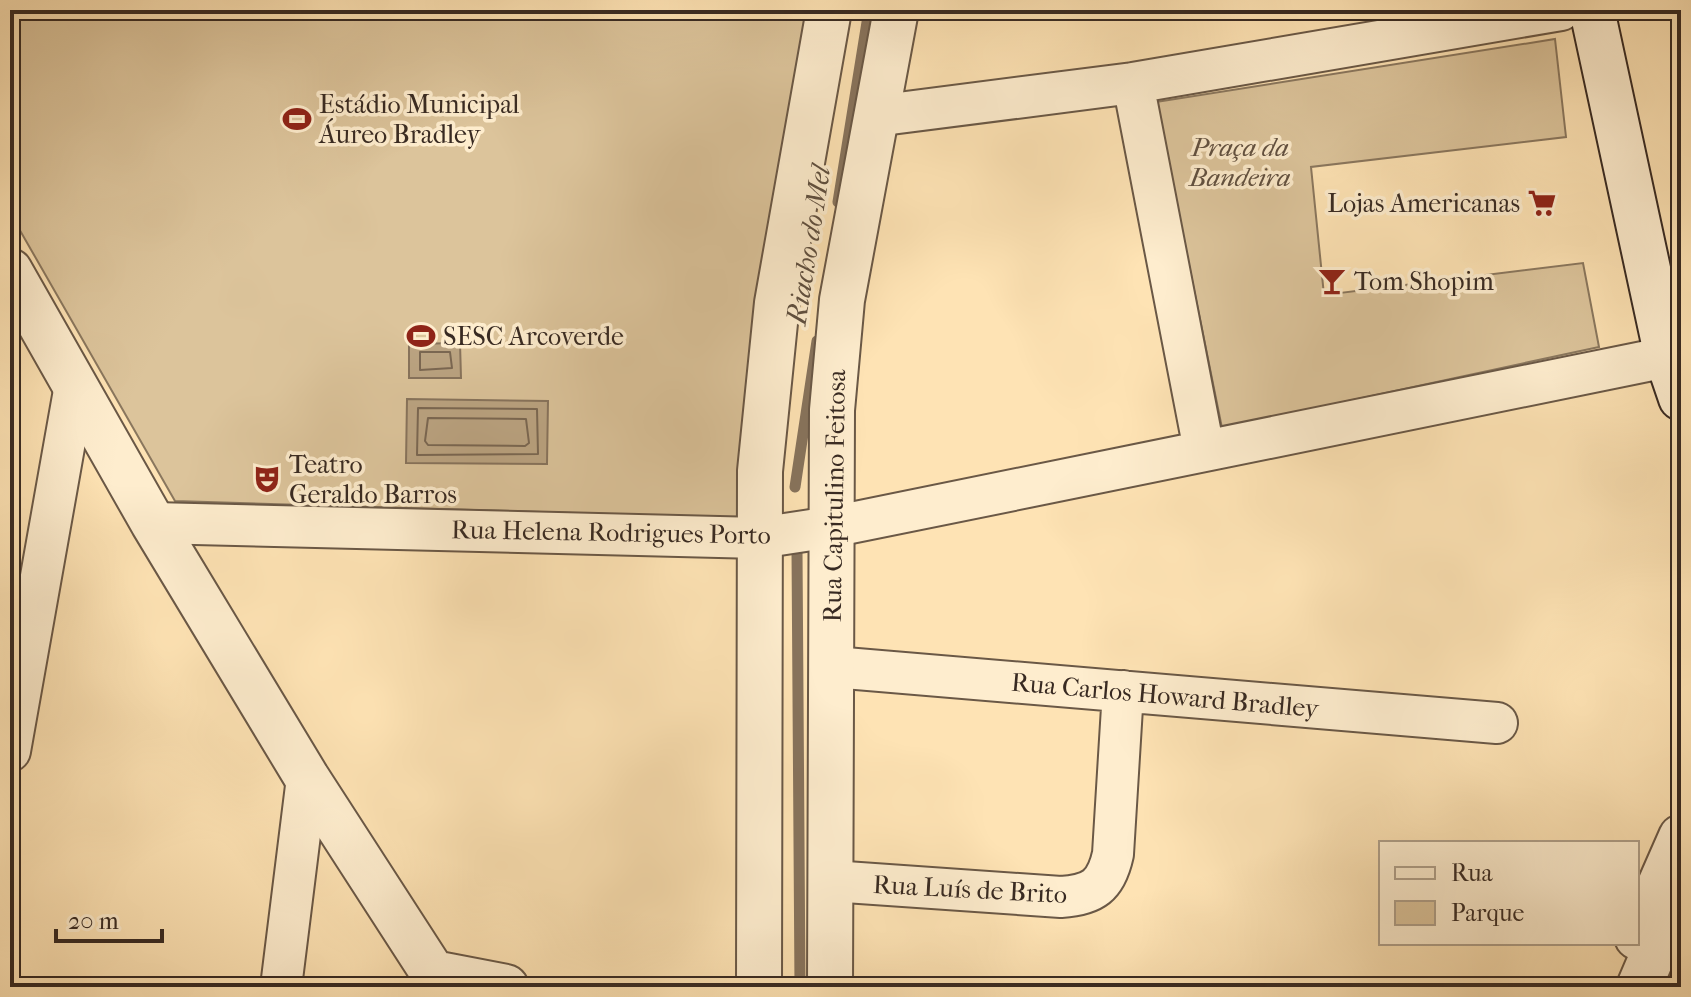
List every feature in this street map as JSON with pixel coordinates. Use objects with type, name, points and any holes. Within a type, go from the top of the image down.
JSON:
[{"type":"street","points":[[759,987],[760,471],[777,303],[829,10]]},
{"type":"street","name":"Rua Capitulino Feitosa","points":[[830,987],[831,527],[836,355],[875,116],[896,10]]},
{"type":"street","points":[[875,116],[1133,83],[1561,10]]},
{"type":"street","points":[[1592,10],[1667,357],[1681,398]]},
{"type":"street","points":[[1133,83],[1204,450],[1667,357]]},
{"type":"street","points":[[10,271],[153,523],[307,778],[438,980],[506,987]]},
{"type":"street","points":[[10,751],[75,385]]},
{"type":"street","name":"Rua Helena Rodrigues Porto","points":[[153,523],[759,538],[831,527],[1204,450]]},
{"type":"street","name":"Rua Carlos Howard Bradley","points":[[833,667],[1497,723]]},
{"type":"street","name":"Rua Luís de Brito","points":[[831,881],[1061,897],[1089,893],[1099,888],[1108,874],[1113,854],[1123,691]]},
{"type":"street","points":[[281,987],[307,778]]},
{"type":"street","points":[[1639,932],[1681,837]]},
{"type":"street","points":[[1639,987],[1681,890]]},
{"type":"street","points":[[1615,987],[1633,945]]},
{"type":"green space","name":"SESC Arcoverde","points":[[10,10],[810,10],[740,518],[175,501],[10,213]]},
{"type":"green space","points":[[1669,10],[1681,10],[1681,76]]},
{"type":"green space","name":"Praça da Bandeira","points":[[1555,39],[1566,137],[1311,167],[1324,295],[1583,263],[1599,347],[1222,428],[1156,102]]},
{"type":"water","points":[[460,343],[461,378],[409,378],[409,344]]},
{"type":"water","points":[[407,399],[548,401],[547,464],[406,463]]},
{"type":"waterway","name":"Riacho do Mel","points":[[838,202],[869,10]]},
{"type":"waterway","name":"Riacho do Mel","points":[[795,487],[817,341]]},
{"type":"waterway","name":"Riacho do Mel","points":[[797,551],[800,987]]},
{"type":"place","name":"Estádio Municipal Áureo Bradley","points":[[297,119]]},
{"type":"place","name":"Lojas Americanas","points":[[1542,203]]},
{"type":"place","name":"Tom Shopim","points":[[1332,281]]},
{"type":"place","name":"SESC Arcoverde","points":[[421,336]]},
{"type":"place","name":"Teatro Geraldo Barros","points":[[267,479]]}]
